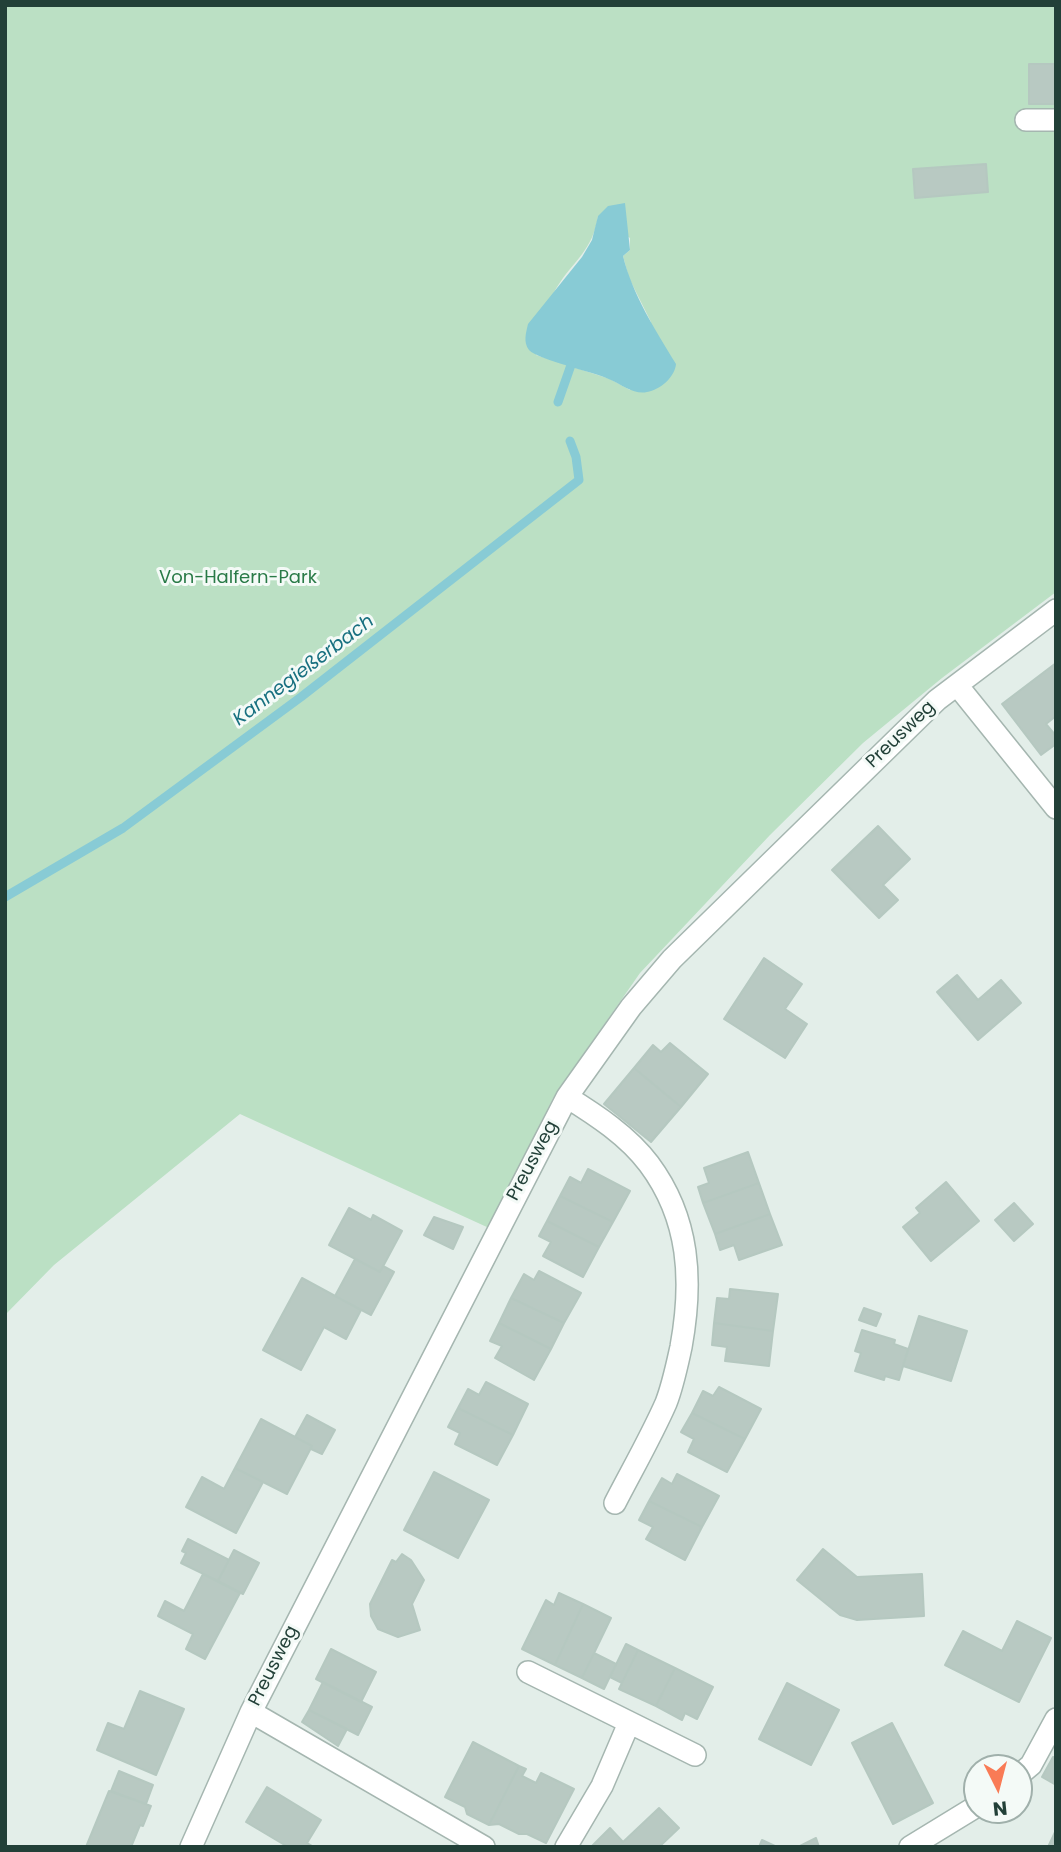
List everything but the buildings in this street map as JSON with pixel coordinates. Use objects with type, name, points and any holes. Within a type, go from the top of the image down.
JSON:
[{"type":"street","points":[[1026,120],[1056,120]]},
{"type":"street","name":"Preusweg","points":[[191,1847],[251,1712],[497,1228],[567,1097],[631,1007],[672,959],[918,719],[957,685],[1056,610]]},
{"type":"street","points":[[957,685],[1056,808]]},
{"type":"street","points":[[567,1097],[604,1120],[648,1163],[670,1198],[683,1235],[689,1278],[685,1322],[677,1365],[666,1402],[615,1503]]},
{"type":"street","points":[[528,1672],[695,1755]]},
{"type":"street","points":[[251,1712],[484,1847]]},
{"type":"street","points":[[1033,1761],[1056,1719]]},
{"type":"street","points":[[566,1847],[601,1786],[629,1723]]},
{"type":"street","points":[[910,1847],[963,1814]]},
{"type":"green space","name":"Von-Halfern-Park","points":[[5,5],[1056,5],[1056,592],[942,678],[863,743],[770,835],[640,973],[553,1098],[489,1228],[240,1114],[54,1265],[5,1315]],"holes":[[[598,216],[630,238],[630,250],[623,256],[629,278],[651,322],[630,390],[610,379],[536,355],[554,293],[592,238]]]},
{"type":"water","points":[[625,203],[630,250],[623,256],[627,271],[645,312],[676,364],[673,374],[666,382],[657,389],[642,393],[534,354],[527,347],[526,341],[528,324],[582,257],[592,240],[598,216],[608,206]]},
{"type":"waterway","points":[[558,402],[571,365]]},
{"type":"waterway","name":"Kannegießerbach","points":[[5,897],[123,828],[301,697],[579,480],[576,457],[570,441]]}]
